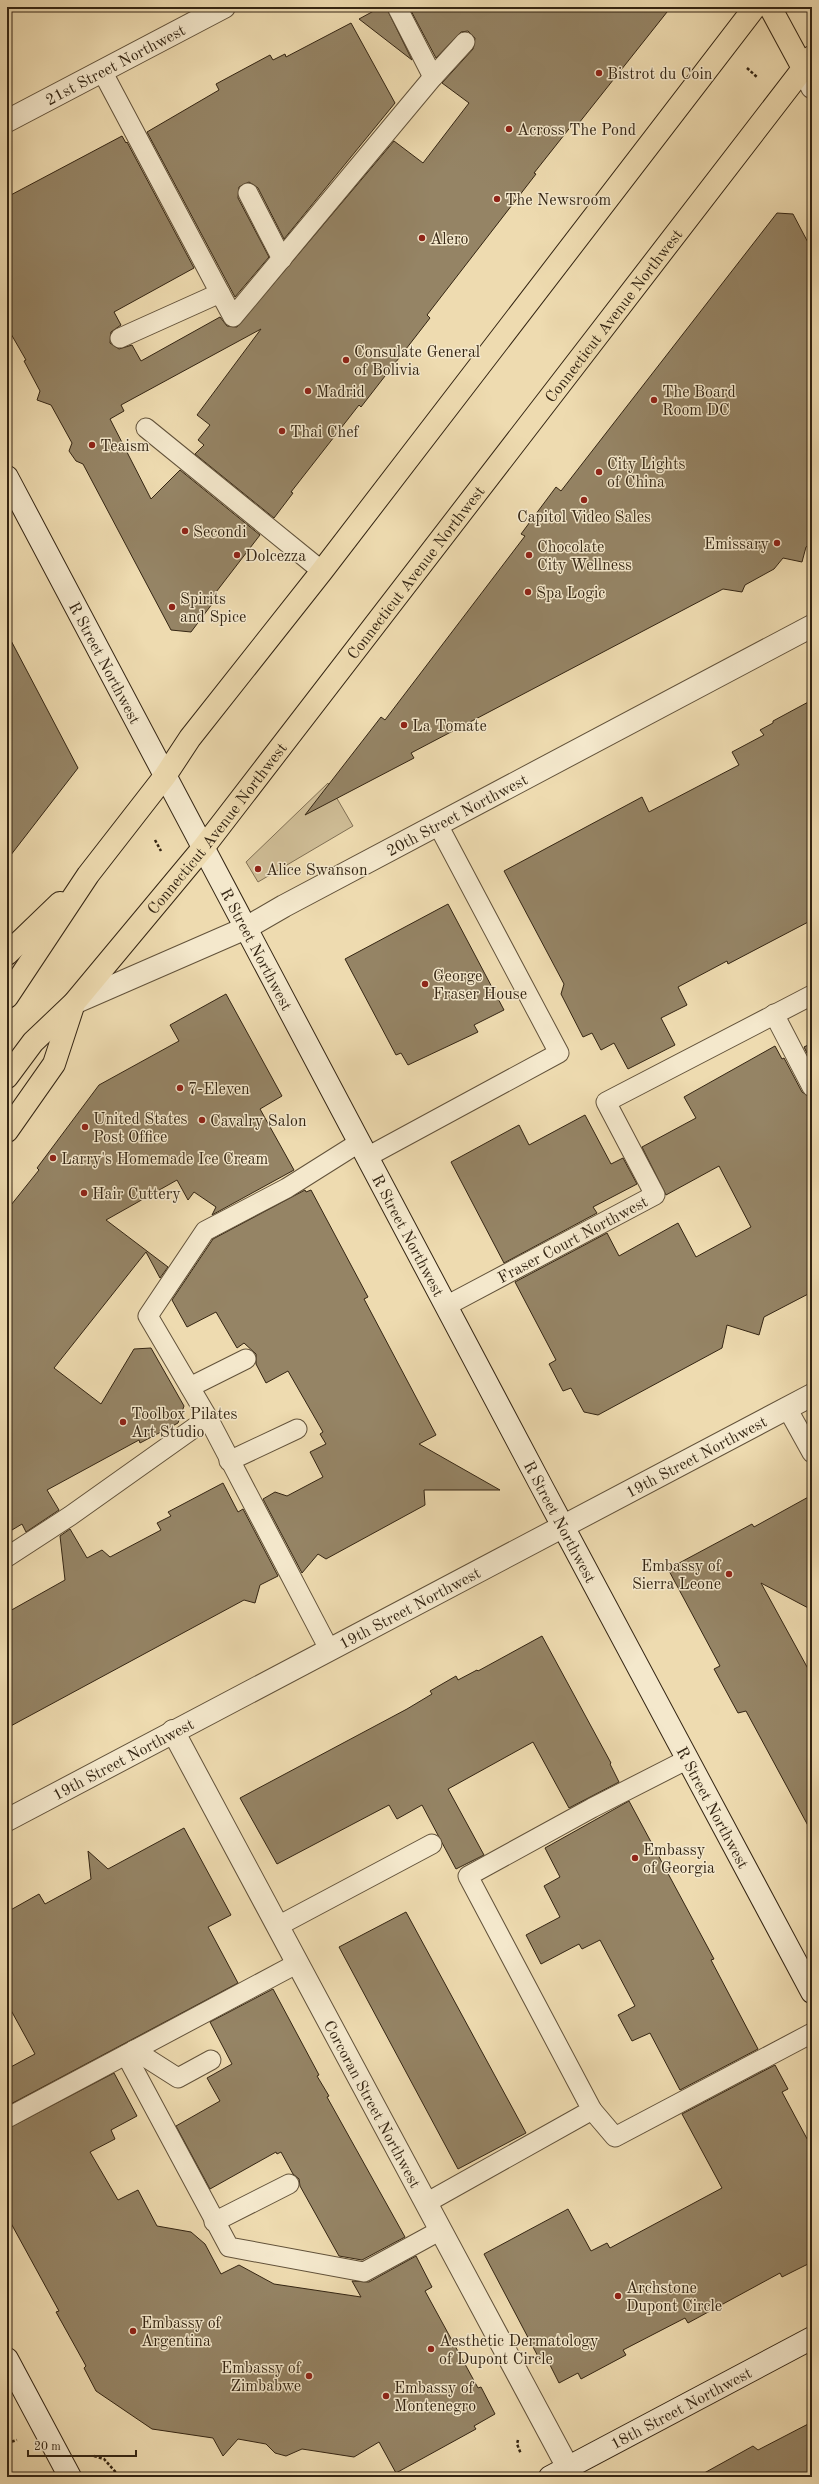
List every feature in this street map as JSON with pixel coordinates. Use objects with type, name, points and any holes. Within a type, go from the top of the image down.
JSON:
[{"type":"main road","points":[[7,997],[88,876],[165,776],[190,738],[322,571],[755,7]]},
{"type":"main road","points":[[770,7],[809,71]]},
{"type":"main road","name":"Connecticut Avenue Northwest","points":[[7,1077],[33,1042],[74,1003],[204,848],[809,71]]},
{"type":"main road","points":[[7,954],[88,876]]},
{"type":"main road","points":[[7,1131],[54,1064],[74,1003]]},
{"type":"street","name":"21st Street Northwest","points":[[7,121],[224,7]]},
{"type":"street","name":"R Street Northwest","points":[[7,477],[363,1150],[812,1992]]},
{"type":"street","name":"20th Street Northwest","points":[[74,1003],[246,928],[812,626]]},
{"type":"street","name":"19th Street Northwest","points":[[7,1820],[173,1731],[812,1395]]},
{"type":"street","name":"Corcoran Street Northwest","points":[[173,1731],[441,2230],[564,2474]]},
{"type":"street","name":"18th Street Northwest","points":[[564,2474],[812,2338]]},
{"type":"street","points":[[7,2359],[70,2477]]},
{"type":"lane","points":[[397,7],[433,77]]},
{"type":"lane","points":[[102,71],[233,317],[433,77],[465,42]]},
{"type":"lane","points":[[248,193],[282,259]]},
{"type":"lane","points":[[120,338],[220,293]]},
{"type":"lane","points":[[146,428],[322,571]]},
{"type":"lane","points":[[329,1649],[229,1461],[208,1418],[148,1316],[205,1231],[287,1188],[559,1053],[438,825]]},
{"type":"lane","name":"Fraser Court Northwest","points":[[446,1306],[655,1195],[606,1102],[812,995]]},
{"type":"lane","points":[[774,1014],[812,1087]]},
{"type":"lane","points":[[190,1387],[246,1359]]},
{"type":"lane","points":[[787,1408],[812,1453]]},
{"type":"lane","points":[[7,1557],[70,1516],[208,1418]]},
{"type":"lane","points":[[229,1461],[296,1428]]},
{"type":"lane","points":[[688,1759],[592,1808],[468,1876],[592,2110],[615,2137],[812,2033]]},
{"type":"lane","points":[[278,1926],[432,1844]]},
{"type":"lane","points":[[7,2118],[298,1963]]},
{"type":"lane","points":[[130,2052],[178,2078],[211,2060]]},
{"type":"lane","points":[[130,2052],[214,2222],[229,2247],[364,2272],[441,2230]]},
{"type":"lane","points":[[426,2203],[592,2110]]},
{"type":"lane","points":[[214,2222],[289,2184]]},
{"type":"path","points":[[742,64],[759,79]]},
{"type":"path","points":[[154,838],[162,853]]},
{"type":"path","points":[[7,2443],[18,2440]]},
{"type":"path","points":[[517,2444],[521,2454]]},
{"type":"path","points":[[104,2459],[120,2476]]},
{"type":"shaded area","points":[[328,783],[353,826],[258,882],[246,862]]},
{"type":"building","points":[[381,7],[386,7],[412,60],[359,19]]},
{"type":"building","points":[[409,7],[671,7],[575,128],[572,125],[534,173],[536,174],[427,315],[430,318],[361,407],[359,405],[291,492],[293,493],[274,518],[195,454],[204,445],[198,440],[210,425],[197,415],[261,329],[121,405],[124,411],[110,419],[151,499],[180,470],[260,535],[213,596],[215,600],[191,632],[171,630],[83,464],[76,461],[69,451],[72,443],[51,405],[37,400],[40,391],[24,361],[26,360],[7,327],[7,197],[122,136],[126,143],[127,142],[194,268],[114,312],[121,325],[111,332],[110,343],[119,349],[132,345],[141,361],[220,317],[227,326],[237,327],[394,141],[423,163],[469,103],[442,83],[473,49],[475,38],[468,31],[461,32],[436,58]]},
{"type":"building","points":[[351,23],[395,103],[284,239],[258,188],[249,182],[239,187],[238,198],[269,257],[235,297],[147,132],[219,90],[216,84],[270,55],[273,60],[285,54],[286,57]]},
{"type":"building","points":[[777,213],[793,214],[812,250],[812,543],[806,547],[802,562],[783,558],[774,569],[745,585],[742,592],[723,589],[411,753],[414,758],[305,815],[381,717],[385,720],[525,536],[521,534],[556,487],[561,491]]},
{"type":"building","points":[[7,633],[78,768],[7,860]]},
{"type":"building","points":[[812,700],[812,920],[728,964],[727,961],[678,987],[687,1005],[661,1018],[675,1045],[628,1069],[614,1043],[601,1050],[592,1033],[583,1037],[561,994],[564,984],[504,871],[642,797],[649,812],[739,765],[732,752],[764,735],[760,730],[773,723],[773,721]]},
{"type":"building","name":"George Fraser House","points":[[448,904],[504,1010],[474,1025],[478,1032],[408,1065],[401,1053],[396,1055],[345,959]]},
{"type":"building","points":[[226,994],[282,1096],[260,1109],[294,1170],[212,1215],[216,1207],[194,1192],[188,1200],[177,1180],[106,1220],[168,1267],[160,1278],[146,1252],[54,1368],[101,1404],[134,1349],[151,1348],[184,1406],[178,1423],[140,1443],[139,1440],[47,1490],[59,1510],[26,1532],[22,1524],[7,1533],[7,1210],[39,1170],[37,1168],[99,1085],[179,1041],[170,1025]]},
{"type":"building","points":[[812,1043],[812,1063],[804,1047]]},
{"type":"building","points":[[775,1046],[782,1059],[784,1058],[802,1092],[812,1098],[812,1292],[764,1317],[759,1335],[727,1325],[722,1348],[598,1415],[584,1412],[571,1388],[563,1391],[549,1364],[556,1360],[515,1282],[607,1233],[619,1256],[678,1223],[696,1257],[751,1227],[719,1166],[666,1195],[642,1147],[696,1118],[684,1097]]},
{"type":"building","points":[[585,1115],[611,1164],[623,1158],[637,1184],[593,1207],[597,1213],[504,1263],[451,1162],[519,1125],[529,1145]]},
{"type":"building","points":[[305,1190],[306,1192],[311,1190],[368,1297],[364,1299],[436,1435],[419,1444],[500,1490],[424,1490],[425,1505],[326,1559],[318,1554],[302,1573],[263,1499],[275,1492],[287,1496],[323,1477],[310,1452],[326,1444],[320,1434],[323,1432],[288,1371],[266,1383],[256,1364],[256,1354],[244,1343],[237,1348],[216,1312],[187,1327],[172,1300],[213,1239]]},
{"type":"building","points":[[223,1483],[238,1512],[243,1509],[278,1576],[260,1585],[255,1603],[244,1600],[7,1728],[8,1612],[65,1580],[60,1536],[70,1529],[87,1558],[102,1550],[110,1557],[161,1530],[157,1523],[171,1516],[168,1512]]},
{"type":"building","points":[[812,1495],[812,1610],[761,1583],[812,1676],[812,1833],[746,1711],[738,1713],[714,1669],[720,1666],[668,1569],[752,1524],[754,1527]]},
{"type":"building","points":[[542,1636],[611,1763],[610,1764],[619,1782],[569,1808],[533,1742],[448,1789],[484,1855],[456,1869],[422,1805],[397,1819],[389,1805],[277,1864],[240,1798],[407,1709],[432,1694],[430,1691],[456,1676],[458,1680],[477,1670],[478,1671]]},
{"type":"building","points":[[629,1801],[714,1959],[711,1960],[758,2049],[680,2090],[650,2033],[632,2041],[618,2015],[635,2006],[600,1940],[582,1949],[579,1944],[541,1964],[526,1935],[560,1917],[544,1886],[560,1877],[545,1848]]},
{"type":"building","points":[[184,1828],[231,1915],[208,1927],[238,1983],[7,2106],[7,2069],[35,2054],[7,2003],[7,1912],[39,1894],[45,1904],[91,1879],[88,1851],[108,1869]]},
{"type":"building","points":[[406,1912],[526,2133],[458,2169],[339,1947]]},
{"type":"building","points":[[273,1989],[319,2075],[317,2076],[329,2096],[327,2097],[405,2237],[362,2260],[339,2256],[300,2186],[299,2179],[293,2174],[281,2152],[277,2154],[276,2152],[210,2189],[176,2126],[220,2101],[207,2078],[232,2064],[210,2022]]},
{"type":"building","points":[[775,2065],[788,2089],[782,2092],[812,2148],[812,2262],[782,2277],[780,2273],[688,2323],[685,2318],[623,2350],[626,2355],[581,2379],[578,2373],[559,2383],[548,2361],[542,2364],[484,2254],[568,2209],[591,2251],[607,2243],[610,2248],[722,2188],[682,2114]]},
{"type":"building","points":[[114,2073],[137,2116],[111,2130],[115,2139],[90,2152],[118,2200],[138,2190],[157,2226],[191,2232],[205,2244],[221,2274],[239,2265],[274,2284],[361,2297],[352,2281],[369,2282],[416,2256],[432,2287],[425,2291],[478,2388],[481,2387],[495,2414],[474,2426],[476,2429],[396,2473],[379,2442],[354,2457],[302,2449],[286,2456],[275,2453],[266,2444],[238,2439],[223,2456],[213,2438],[152,2429],[96,2391],[84,2368],[86,2366],[56,2312],[59,2311],[7,2216],[7,2129]]},
{"type":"building","points":[[812,2422],[812,2477],[697,2477],[753,2446],[758,2450]]},
{"type":"place","name":"Bistrot du Coin","points":[[599,73]]},
{"type":"place","name":"Across The Pond","points":[[509,129]]},
{"type":"place","name":"The Newsroom","points":[[497,199]]},
{"type":"place","name":"Alero","points":[[422,238]]},
{"type":"place","name":"Consulate General of Bolivia","points":[[346,360]]},
{"type":"place","name":"Madrid","points":[[308,391]]},
{"type":"place","name":"The Board Room DC","points":[[654,400]]},
{"type":"place","name":"Thai Chef","points":[[282,431]]},
{"type":"place","name":"Teaism","points":[[92,445]]},
{"type":"place","name":"City Lights of China","points":[[599,472]]},
{"type":"place","name":"Capitol Video Sales","points":[[584,500]]},
{"type":"place","name":"Secondi","points":[[185,531]]},
{"type":"place","name":"Emissary","points":[[777,543]]},
{"type":"place","name":"Dolcezza","points":[[237,555]]},
{"type":"place","name":"Chocolate City Wellness","points":[[529,555]]},
{"type":"place","name":"Spa Logic","points":[[528,592]]},
{"type":"place","name":"Spirits and Spice","points":[[172,607]]},
{"type":"place","name":"La Tomate","points":[[404,725]]},
{"type":"place","name":"Alice Swanson","points":[[258,869]]},
{"type":"place","name":"George Fraser House","points":[[425,984]]},
{"type":"place","name":"7-Eleven","points":[[180,1088]]},
{"type":"place","name":"Cavalry Salon","points":[[202,1120]]},
{"type":"place","name":"United States Post Office","points":[[85,1127]]},
{"type":"place","name":"Larry's Homemade Ice Cream","points":[[53,1158]]},
{"type":"place","name":"Hair Cuttery","points":[[84,1193]]},
{"type":"place","name":"Toolbox Pilates Art Studio","points":[[123,1422]]},
{"type":"place","name":"Embassy of Sierra Leone","points":[[729,1574]]},
{"type":"place","name":"Embassy of Georgia","points":[[635,1858]]},
{"type":"place","name":"Archstone Dupont Circle","points":[[618,2296]]},
{"type":"place","name":"Embassy of Argentina","points":[[133,2331]]},
{"type":"place","name":"Aesthetic Dermatology of Dupont Circle","points":[[431,2349]]},
{"type":"place","name":"Embassy of Zimbabwe","points":[[309,2376]]},
{"type":"place","name":"Embassy of Montenegro","points":[[386,2396]]}]
